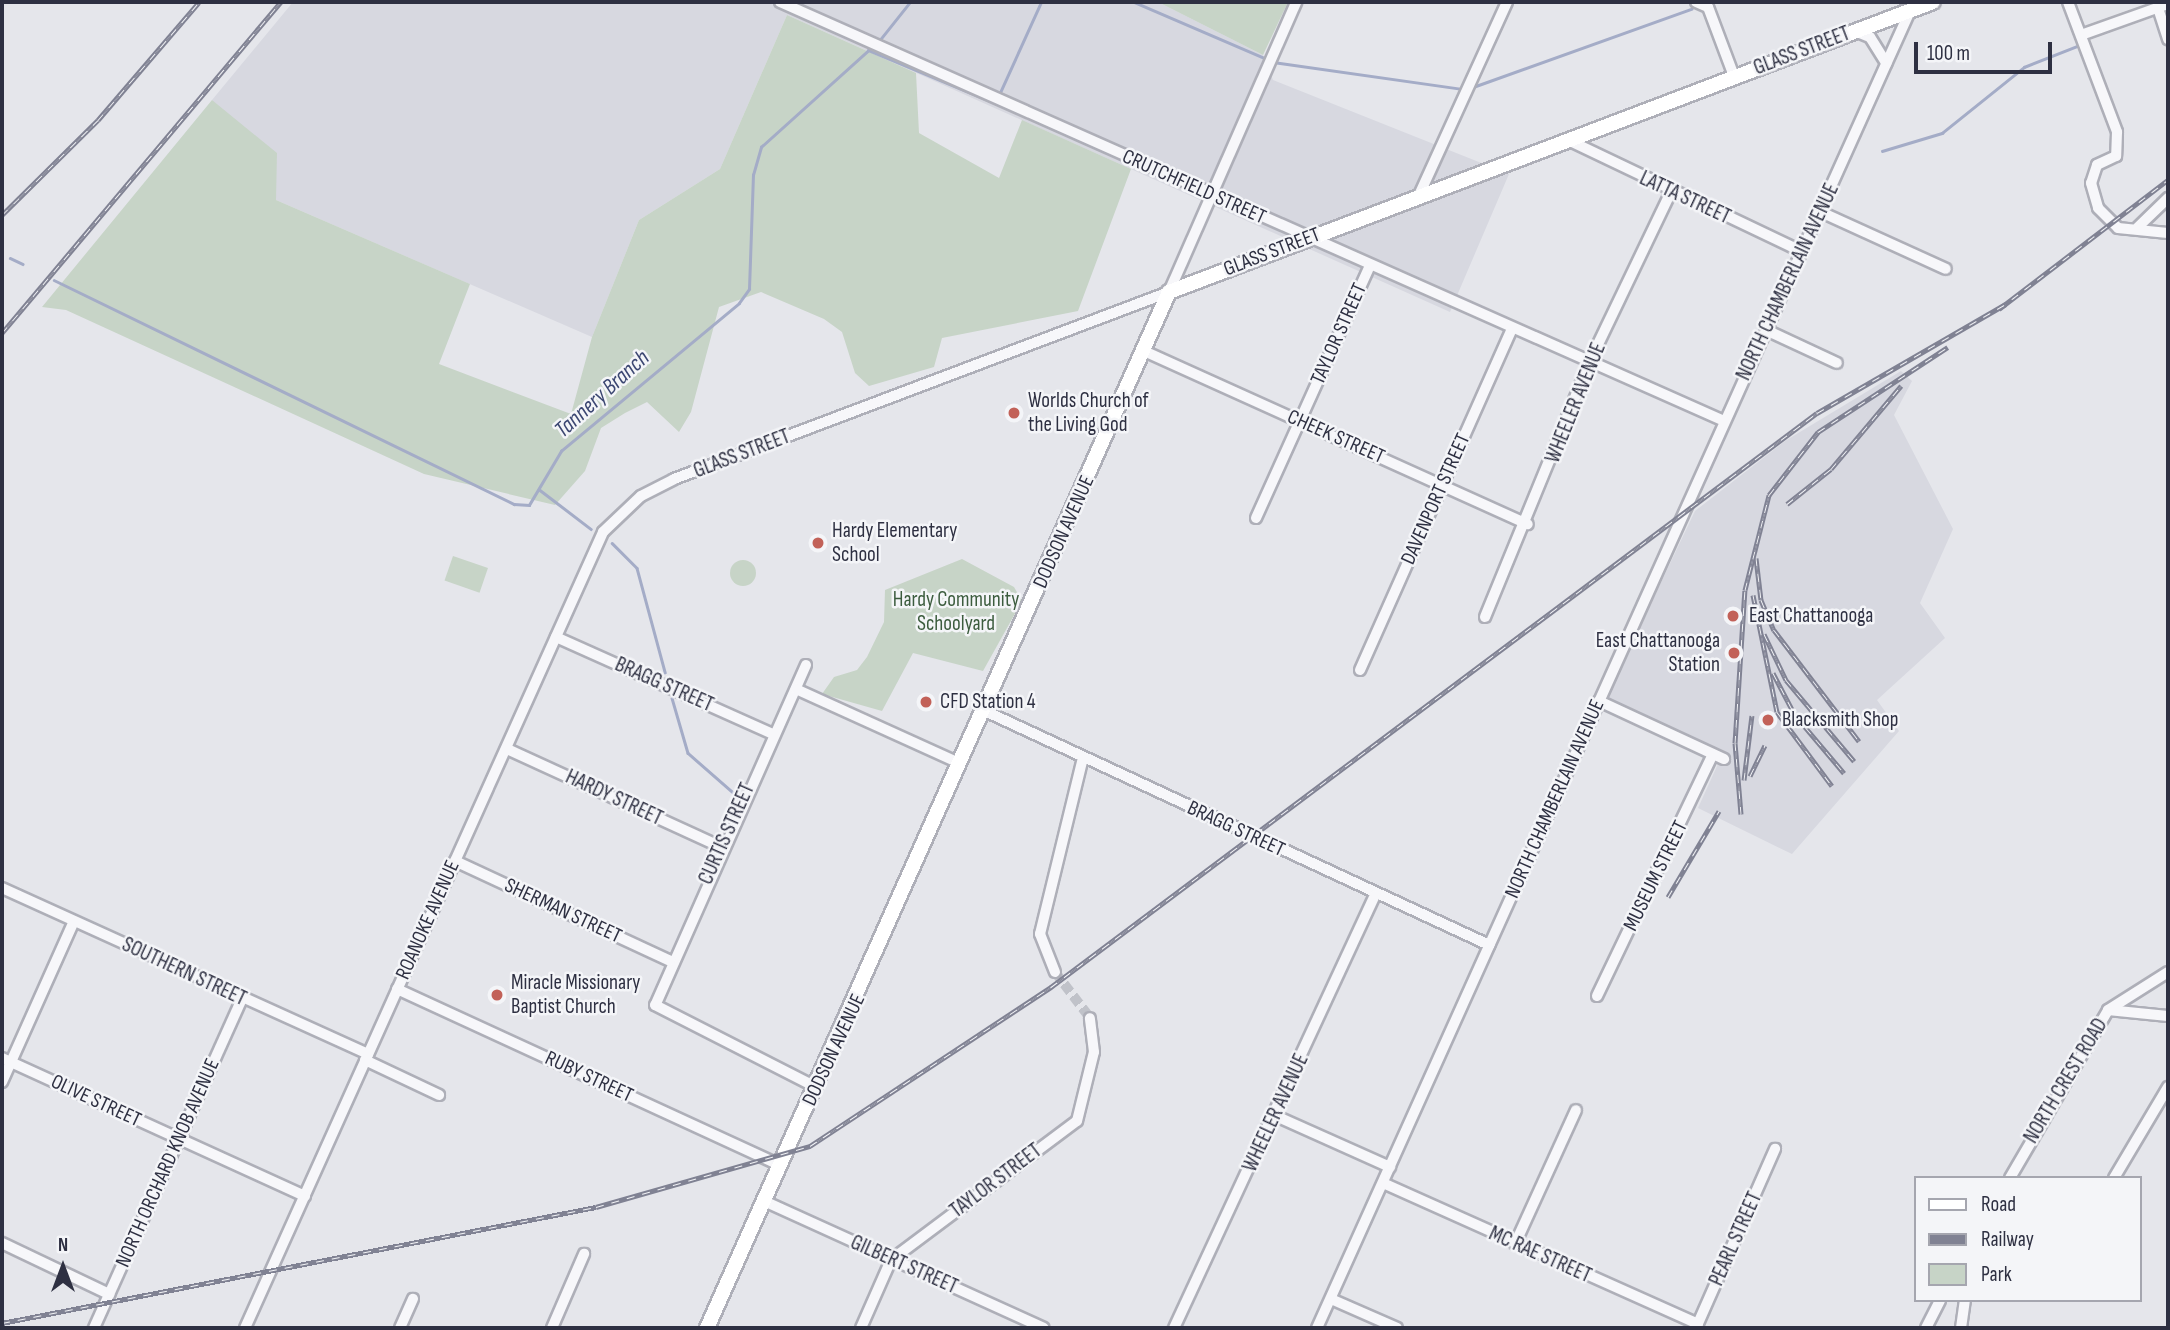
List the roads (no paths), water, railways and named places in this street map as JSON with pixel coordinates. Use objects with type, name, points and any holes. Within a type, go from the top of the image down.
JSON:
[{"type":"main road","name":"GLASS STREET","points":[[1169,292],[1310,239],[1420,193],[1855,31],[1912,6],[1933,2]]},
{"type":"main road","name":"DODSON AVENUE","points":[[707,1328],[959,762],[985,711],[1169,292]]},
{"type":"street","name":"CRUTCHFIELD STREET","points":[[780,2],[1724,421]]},
{"type":"street","name":"DODSON AVENUE","points":[[1169,292],[1296,2]]},
{"type":"street","points":[[1420,193],[1507,2]]},
{"type":"street","points":[[1696,2],[1709,4],[1734,76]]},
{"type":"street","points":[[2068,2],[2117,132],[2116,156],[2097,165],[2091,183],[2098,208],[2118,228],[2138,227],[2168,233]]},
{"type":"street","name":"NORTH CHAMBERLAIN AVENUE","points":[[1317,1328],[1912,6]]},
{"type":"street","points":[[2081,35],[2163,6],[2168,39]]},
{"type":"street","points":[[1855,31],[1870,37],[1886,63]]},
{"type":"street","name":"LATTA STREET","points":[[1567,140],[1671,192],[1803,252]]},
{"type":"street","name":"WHEELER AVENUE","points":[[1485,617],[1528,524],[1590,363],[1671,192]]},
{"type":"street","points":[[2138,227],[2168,198]]},
{"type":"street","points":[[1821,212],[1946,269]]},
{"type":"street","name":"TAYLOR STREET","points":[[1256,517],[1370,265]]},
{"type":"street","name":"GLASS STREET","points":[[617,514],[674,480],[1169,292]]},
{"type":"street","name":"DAVENPORT STREET","points":[[1360,670],[1512,329]]},
{"type":"street","points":[[1766,330],[1837,363]]},
{"type":"street","name":"CHEEK STREET","points":[[1144,351],[1528,524]]},
{"type":"street","name":"ROANOKE AVENUE","points":[[245,1328],[507,749],[589,559],[617,514]]},
{"type":"street","name":"BRAGG STREET","points":[[556,637],[773,734]]},
{"type":"street","name":"CURTIS STREET","points":[[806,666],[720,847],[670,961],[655,1005],[816,1087]]},
{"type":"street","points":[[796,690],[959,762]]},
{"type":"street","points":[[1599,701],[1724,760]]},
{"type":"street","name":"BRAGG STREET","points":[[985,711],[1375,895],[1489,945]]},
{"type":"street","name":"HARDY STREET","points":[[507,749],[720,847]]},
{"type":"street","name":"MUSEUM STREET","points":[[1597,996],[1713,754]]},
{"type":"street","points":[[1055,972],[1040,934],[1083,758]]},
{"type":"street","name":"SHERMAN STREET","points":[[455,860],[670,961]]},
{"type":"street","name":"SOUTHERN STREET","points":[[2,888],[366,1057],[439,1096]]},
{"type":"street","name":"WHEELER AVENUE","points":[[1174,1328],[1276,1116],[1375,895]]},
{"type":"street","points":[[2,1082],[6,1060],[74,921]]},
{"type":"street","name":"NORTH CREST ROAD","points":[[2011,1176],[2108,1010],[2168,972]]},
{"type":"street","name":"RUBY STREET","points":[[397,989],[780,1165]]},
{"type":"street","name":"NORTH ORCHARD KNOB AVENUE","points":[[94,1328],[242,998]]},
{"type":"street","points":[[2108,1010],[2168,1016]]},
{"type":"street","name":"TAYLOR STREET","points":[[861,1328],[891,1260],[1077,1121],[1094,1052],[1090,1018]]},
{"type":"street","name":"OLIVE STREET","points":[[6,1060],[305,1196]]},
{"type":"street","points":[[2115,1176],[2168,1087]]},
{"type":"street","points":[[1515,1244],[1576,1110]]},
{"type":"street","points":[[1276,1116],[1390,1167]]},
{"type":"street","name":"PEARL STREET","points":[[1697,1326],[1775,1149]]},
{"type":"street","name":"MC RAE STREET","points":[[1383,1183],[1697,1326]]},
{"type":"street","name":"GILBERT STREET","points":[[764,1201],[1044,1328]]},
{"type":"street","points":[[2,1243],[109,1294]]},
{"type":"street","points":[[552,1328],[584,1254]]},
{"type":"street","points":[[400,1328],[413,1299]]},
{"type":"street","points":[[1331,1299],[1397,1328]]},
{"type":"street","points":[[1926,1328],[1939,1302]]},
{"type":"street","points":[[1961,1328],[1965,1302]]},
{"type":"street","points":[[1012,1328],[1017,1316]]},
{"type":"waterway","name":"Tannery Branch","points":[[879,41],[910,2]]},
{"type":"waterway","points":[[998,97],[1041,2]]},
{"type":"waterway","points":[[1134,2],[1267,59]]},
{"type":"waterway","points":[[2123,14],[2156,2]]},
{"type":"waterway","points":[[1473,87],[1691,9]]},
{"type":"waterway","points":[[1882,151],[1942,133],[2024,67],[2077,46]]},
{"type":"waterway","name":"Tannery Branch","points":[[54,280],[514,504],[529,505],[561,451],[739,303],[749,289],[753,175],[761,147],[872,47]]},
{"type":"waterway","points":[[868,50],[995,103]]},
{"type":"waterway","points":[[1273,62],[1463,89]]},
{"type":"waterway","name":"Tannery Branch","points":[[10,258],[23,264]]},
{"type":"waterway","points":[[540,490],[591,529]]},
{"type":"waterway","points":[[612,543],[637,568],[665,672]]},
{"type":"waterway","points":[[672,698],[688,753],[736,795]]},
{"type":"tunnel","points":[[1055,972],[1090,1018]]},
{"type":"railway","points":[[2,215],[98,120],[199,2]]},
{"type":"railway","points":[[2,333],[281,2]]},
{"type":"railway","points":[[1999,309],[2168,180]]},
{"type":"railway","points":[[2,1323],[596,1207],[810,1146],[1051,987],[1817,413],[2006,304]]},
{"type":"railway","points":[[1741,814],[1735,743],[1745,590],[1769,495],[1818,432],[1948,347]]},
{"type":"railway","points":[[1787,504],[1831,469],[1901,386]]},
{"type":"railway","points":[[1756,558],[1761,600],[1774,630],[1859,741]]},
{"type":"railway","points":[[1753,595],[1777,712],[1832,786]]},
{"type":"railway","points":[[1764,634],[1786,680],[1854,761]]},
{"type":"railway","points":[[1773,673],[1795,715],[1844,773]]},
{"type":"railway","points":[[1744,780],[1752,715]]},
{"type":"railway","points":[[1750,776],[1765,745]]},
{"type":"railway","points":[[1668,897],[1719,811]]},
{"type":"place","name":"Worlds Church of the Living God","points":[[1014,413]]},
{"type":"place","name":"Hardy Elementary School","points":[[818,543]]},
{"type":"place","name":"East Chattanooga","points":[[1733,616]]},
{"type":"place","name":"East Chattanooga Station","points":[[1734,653]]},
{"type":"place","name":"CFD Station 4","points":[[926,702]]},
{"type":"place","name":"Blacksmith Shop","points":[[1768,720]]},
{"type":"place","name":"Miracle Missionary Baptist Church","points":[[497,995]]},
{"type":"park label","name":"Hardy Community Schoolyard","points":[[956,612]]}]
